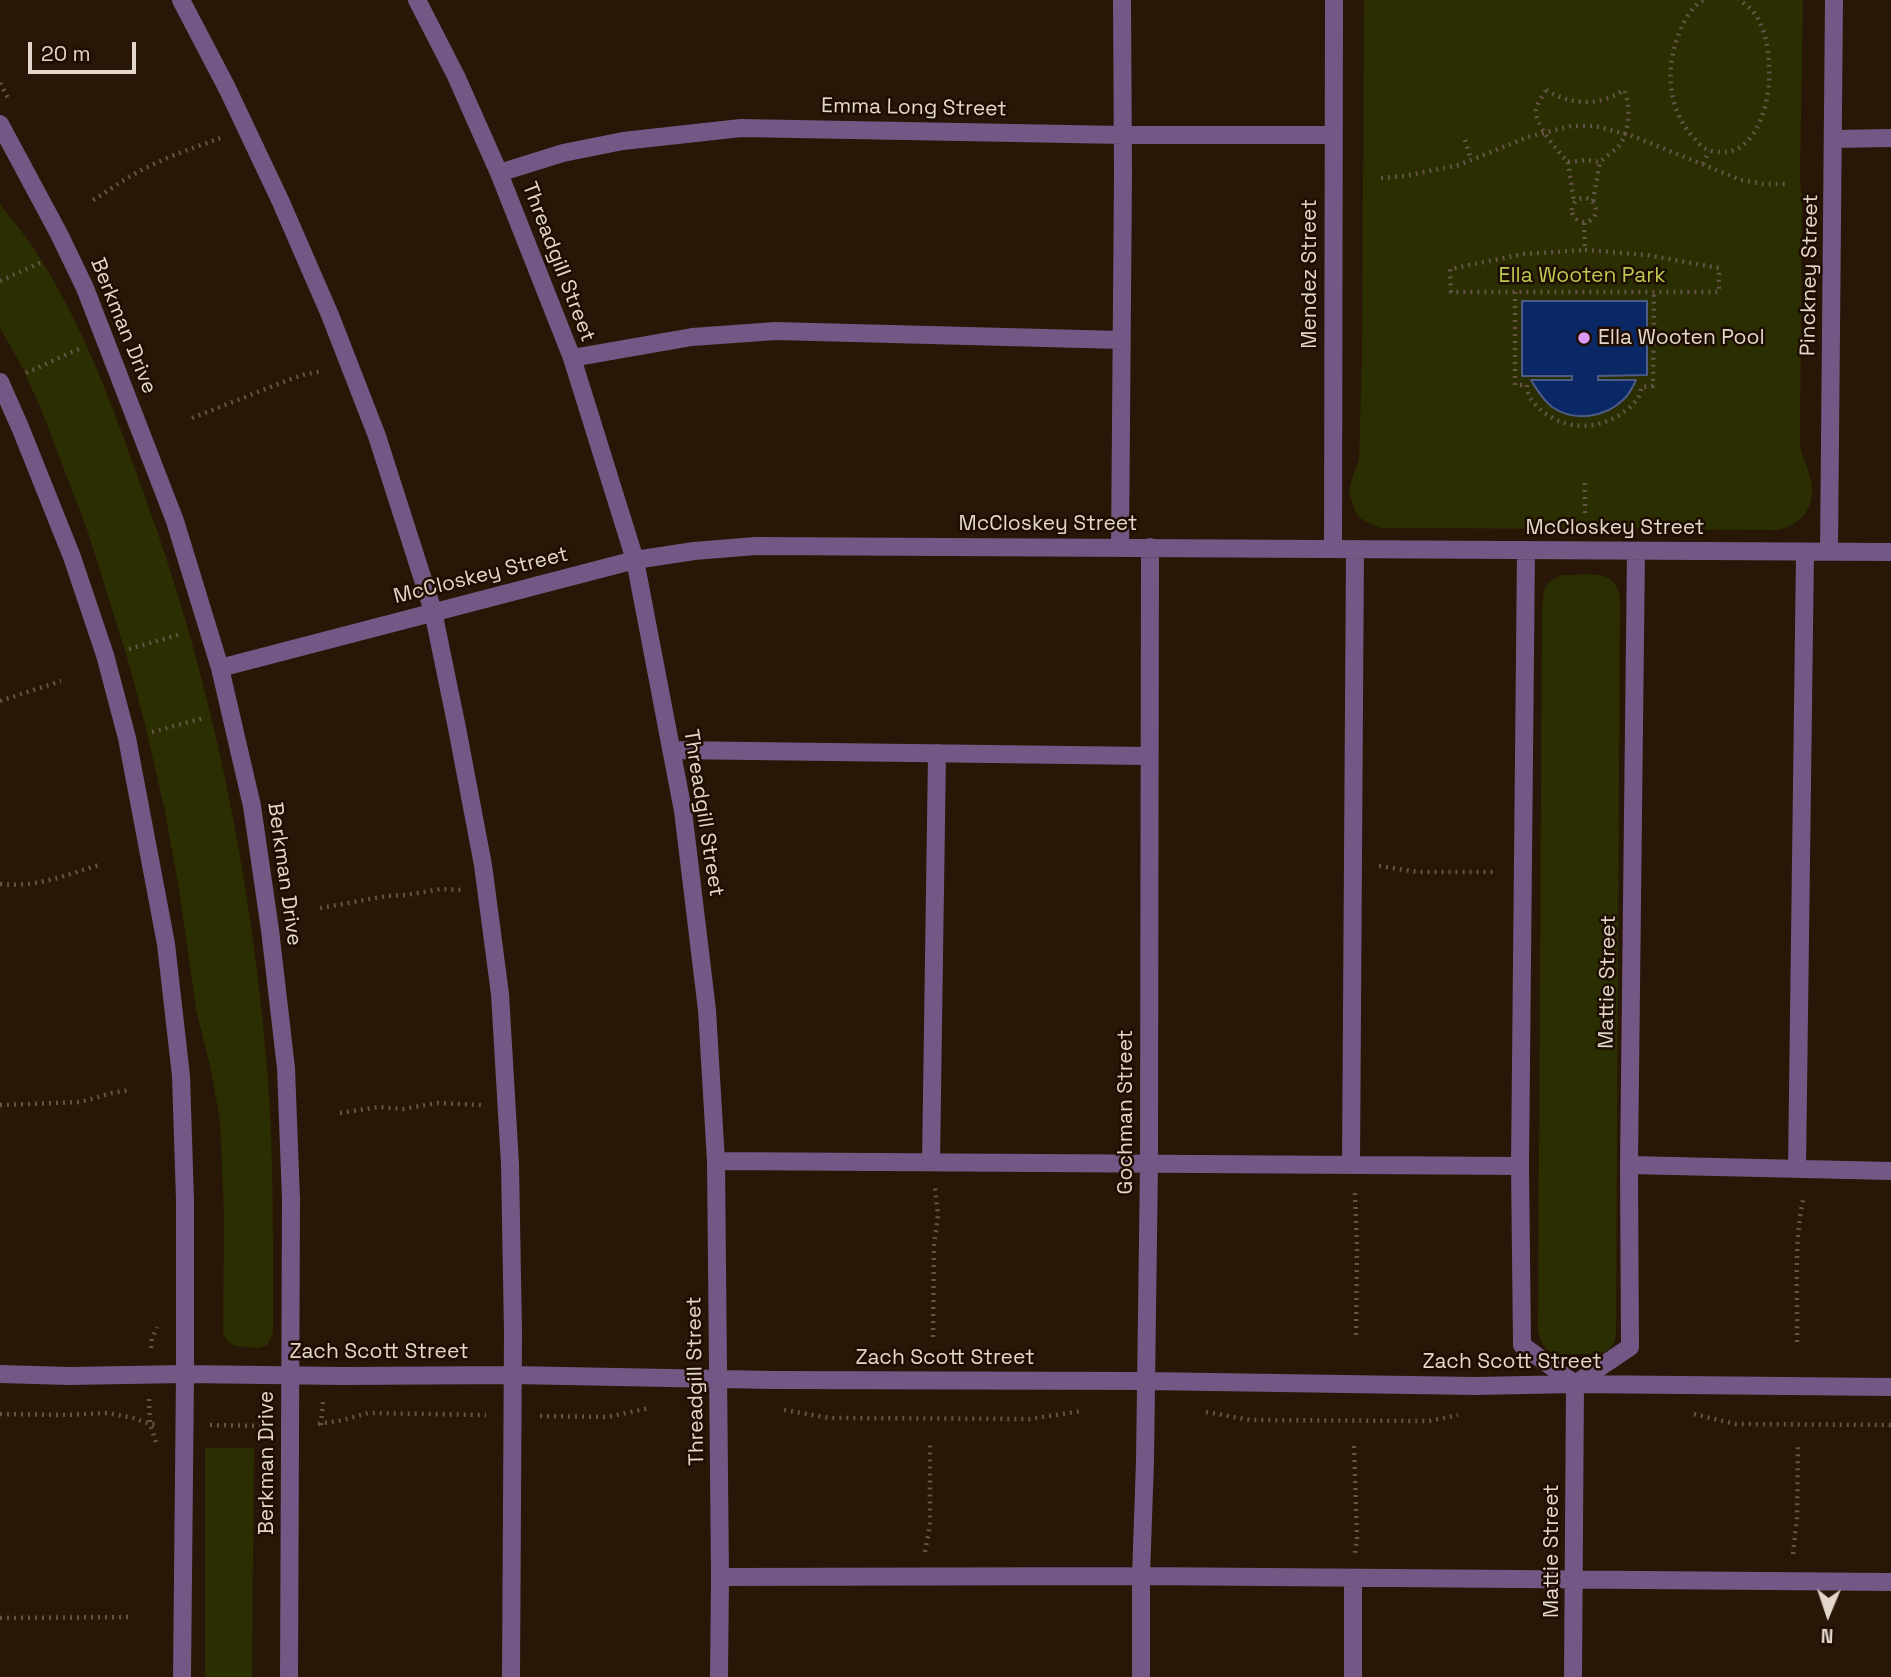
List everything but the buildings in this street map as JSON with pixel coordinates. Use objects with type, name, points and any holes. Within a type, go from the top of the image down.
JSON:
[{"type":"street","points":[[181,0],[280,200],[349,362],[377,436],[433,611],[457,728],[487,888],[500,994],[510,1164],[513,1375],[511,1677]]},
{"type":"street","name":"Threadgill Street","points":[[416,0],[456,76],[499,173],[572,358],[635,560],[683,811],[707,1010],[716,1161],[719,1677]]},
{"type":"street","points":[[1120,546],[1122,0]]},
{"type":"street","name":"Mendez Street","points":[[1333,548],[1334,0]]},
{"type":"street","name":"Pinckney Street","points":[[1829,551],[1834,0]]},
{"type":"street","name":"Berkman Drive","points":[[0,124],[85,288],[175,521],[219,668],[252,807],[286,1068],[291,1199],[289,1677]]},
{"type":"street","name":"Emma Long Street","points":[[499,173],[563,153],[623,141],[741,128],[1123,135],[1333,135]]},
{"type":"street","points":[[1834,139],[1891,138]]},
{"type":"street","points":[[572,358],[692,337],[776,331],[1121,340]]},
{"type":"street","points":[[0,382],[72,557],[101,643],[127,738],[166,944],[181,1076],[185,1200],[182,1677]]},
{"type":"street","name":"McCloskey Street","points":[[219,668],[635,560],[694,551],[755,546],[1891,552]]},
{"type":"street","name":"Gochman Street","points":[[1141,1677],[1149,1164],[1150,547]]},
{"type":"street","points":[[1353,1165],[1355,549]]},
{"type":"street","points":[[1525,550],[1520,1166],[1522,1345],[1575,1384]]},
{"type":"street","name":"Mattie Street","points":[[1573,1677],[1575,1384],[1630,1347],[1629,1166],[1636,551]]},
{"type":"street","points":[[1803,1169],[1805,552]]},
{"type":"street","points":[[671,750],[1149,756]]},
{"type":"street","points":[[931,1162],[937,753]]},
{"type":"street","points":[[716,1161],[1520,1166]]},
{"type":"street","points":[[1629,1166],[1891,1171]]},
{"type":"street","name":"Zach Scott Street","points":[[0,1374],[513,1375],[1476,1386],[1575,1384],[1891,1387]]},
{"type":"street","points":[[720,1577],[1141,1576],[1891,1582]]},
{"type":"street","points":[[1353,1578],[1353,1677]]},
{"type":"path","points":[[1703,0],[1688,17],[1679,33],[1670,71],[1671,89],[1674,104],[1690,133],[1709,151],[1724,153],[1738,149],[1760,124],[1769,91],[1770,69],[1764,31],[1758,18],[1738,0]]},
{"type":"path","points":[[1546,90],[1559,97],[1586,103],[1604,100],[1623,90],[1628,101],[1629,117],[1619,145],[1600,162],[1593,201],[1597,209],[1595,217],[1588,222],[1576,220],[1572,213],[1574,202],[1568,162],[1546,133],[1536,112],[1546,90]]},
{"type":"path","points":[[1381,178],[1459,165],[1528,137],[1571,126],[1595,126],[1624,134],[1741,180],[1786,184]]},
{"type":"path","points":[[93,200],[148,168],[246,128]]},
{"type":"path","points":[[1465,140],[1471,159]]},
{"type":"path","points":[[1703,164],[1709,151]]},
{"type":"path","points":[[1568,162],[1600,162]]},
{"type":"path","points":[[1574,202],[1585,198],[1593,201]]},
{"type":"path","points":[[1584,223],[1585,250]]},
{"type":"path","points":[[1585,250],[1647,255],[1718,268],[1719,292],[1451,292],[1450,269],[1524,254],[1585,250]]},
{"type":"path","points":[[0,281],[44,261]]},
{"type":"path","points":[[1515,292],[1515,385],[1527,385],[1527,393],[1533,403],[1545,414],[1575,426],[1591,426],[1621,414],[1641,394],[1641,387],[1653,386],[1654,293]]},
{"type":"path","points":[[25,373],[86,345]]},
{"type":"path","points":[[192,418],[291,379],[349,362]]},
{"type":"path","points":[[1585,483],[1585,513]]},
{"type":"path","points":[[126,650],[189,632]]},
{"type":"path","points":[[0,701],[61,681]]},
{"type":"path","points":[[147,733],[212,715]]},
{"type":"path","points":[[0,884],[60,878],[102,864]]},
{"type":"path","points":[[1353,865],[1396,867],[1418,872],[1493,872]]},
{"type":"path","points":[[320,908],[387,896],[487,888]]},
{"type":"path","points":[[0,1105],[81,1102],[131,1090]]},
{"type":"path","points":[[340,1113],[379,1107],[403,1110],[437,1103],[506,1103]]},
{"type":"path","points":[[931,1162],[938,1216],[934,1244],[933,1337]]},
{"type":"path","points":[[1353,1165],[1356,1339]]},
{"type":"path","points":[[1797,1342],[1799,1231],[1808,1182],[1803,1169]]},
{"type":"path","points":[[150,1351],[159,1317]]},
{"type":"path","points":[[321,1422],[343,1420],[368,1413],[607,1417],[655,1407]]},
{"type":"path","points":[[783,1409],[830,1418],[1030,1419],[1093,1409]]},
{"type":"path","points":[[1200,1411],[1250,1420],[1429,1421],[1464,1414]]},
{"type":"path","points":[[1685,1412],[1735,1424],[1891,1425]]},
{"type":"path","points":[[0,1414],[107,1413],[150,1424],[290,1427]]},
{"type":"path","points":[[919,1577],[930,1525],[930,1445]]},
{"type":"path","points":[[1353,1578],[1357,1538],[1354,1446]]},
{"type":"path","points":[[1793,1581],[1798,1447]]},
{"type":"path","points":[[0,1618],[133,1617]]},
{"type":"green space","name":"Ella Wooten Park","points":[[1364,0],[1803,0],[1800,447],[1812,486],[1812,495],[1804,516],[1792,525],[1777,530],[1381,528],[1359,517],[1349,492],[1359,460]]},
{"type":"green space","points":[[0,203],[34,248],[55,283],[85,341],[110,402],[144,494],[190,637],[226,782],[252,929],[270,1110],[273,1333],[267,1345],[259,1348],[235,1346],[228,1342],[223,1334],[224,1216],[220,1121],[196,1009],[165,812],[129,664],[88,532],[41,409],[0,328]]},
{"type":"green space","points":[[1591,574],[1607,578],[1614,582],[1620,600],[1616,1332],[1615,1340],[1608,1350],[1589,1354],[1551,1352],[1542,1343],[1538,1330],[1542,608],[1546,587],[1551,580],[1562,575]]},
{"type":"green space","points":[[205,1448],[254,1448],[252,1677],[205,1677]]},
{"type":"water","name":"Ella Wooten Pool","points":[[1522,301],[1647,301],[1647,375],[1598,376],[1598,380],[1636,380],[1624,399],[1599,414],[1570,415],[1552,407],[1531,380],[1572,380],[1572,376],[1522,376]]},
{"type":"place","name":"Ella Wooten Pool","points":[[1584,338]]}]
